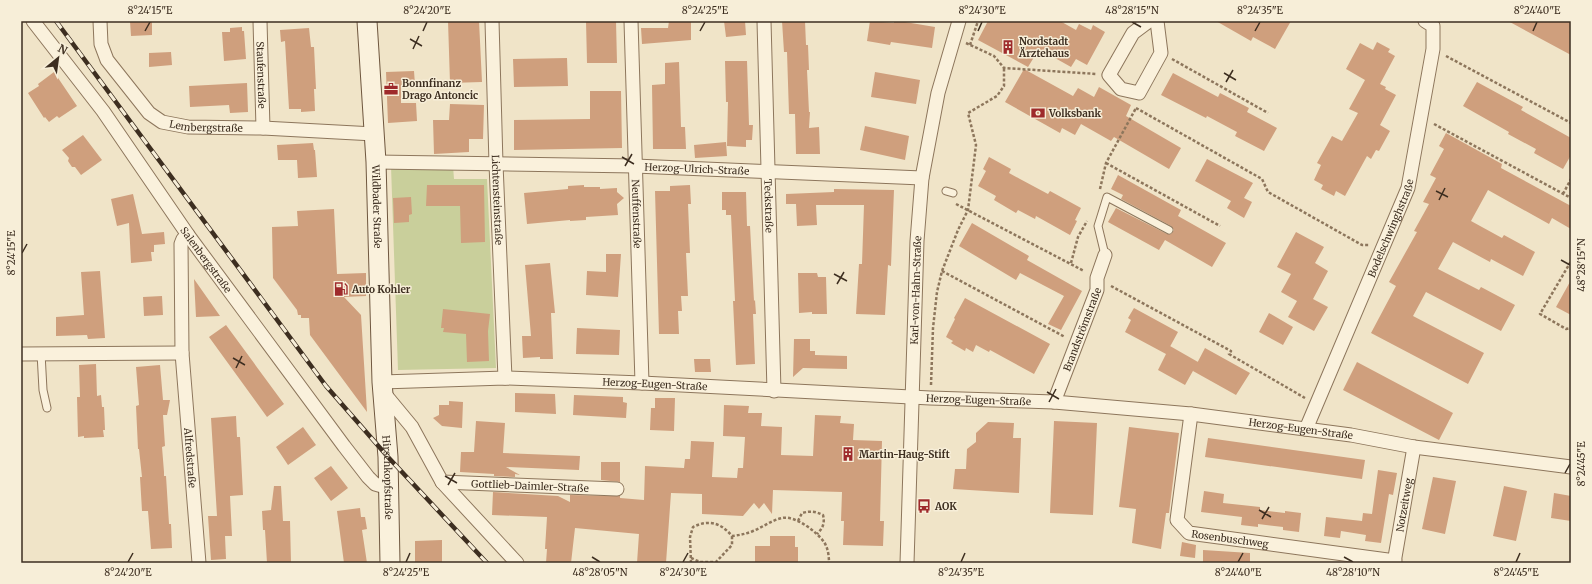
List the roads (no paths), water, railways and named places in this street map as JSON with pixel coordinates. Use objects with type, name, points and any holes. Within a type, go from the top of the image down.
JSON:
[{"type":"main road","name":"Wildbader Straße","points":[[367,21],[376,162],[382,387]]},
{"type":"main road","name":"Hirschkopfstraße","points":[[382,387],[389,488],[390,563]]},
{"type":"street","name":"Salenbergstraße","points":[[34,21],[103,111],[188,235],[368,477],[375,484],[389,488]]},
{"type":"street","name":"Lembergstraße","points":[[100,21],[101,44],[107,60],[149,113],[162,122],[188,127],[263,128],[374,134]]},
{"type":"street","name":"Staufenstraße","points":[[260,21],[263,128]]},
{"type":"street","name":"Lichtensteinstraße","points":[[492,21],[496,164],[505,378]]},
{"type":"street","name":"Neuffenstraße","points":[[631,21],[642,383]]},
{"type":"street","name":"Teckstraße","points":[[764,21],[774,391]]},
{"type":"street","name":"Karl-von-Hahn-Straße","points":[[907,563],[917,241],[922,178],[938,93],[959,21]]},
{"type":"street","points":[[1149,21],[1133,33],[1109,75],[1121,89],[1139,93],[1161,53],[1156,21]]},
{"type":"street","name":"Bodelschwinghstraße","points":[[1306,429],[1408,188],[1433,49],[1433,22]]},
{"type":"street","name":"Herzog-Ulrich-Straße","points":[[376,162],[635,166],[922,178]]},
{"type":"street","name":"Alfredstraße","points":[[188,235],[183,239],[181,244],[182,353],[199,563]]},
{"type":"street","name":"Brandströmstraße","points":[[1054,402],[1098,290],[1097,278],[1105,255]]},
{"type":"street","points":[[21,354],[182,353]]},
{"type":"street","name":"Herzog-Eugen-Straße","points":[[382,387],[505,378],[642,383],[930,398],[1054,402],[1191,414],[1351,435],[1414,447],[1571,467]]},
{"type":"street","points":[[382,387],[412,427],[442,482],[517,563]]},
{"type":"street","name":"Rosenbuschweg","points":[[1191,414],[1177,520],[1189,533],[1395,562]]},
{"type":"street","name":"Notzeitweg","points":[[1395,562],[1414,447]]},
{"type":"street","name":"Gottlieb-Daimler-Straße","points":[[442,482],[616,489]]},
{"type":"lane","points":[[1105,255],[1098,226],[1107,197],[1169,230]]},
{"type":"lane","points":[[41,353],[43,390],[47,408]]},
{"type":"railway","points":[[56,21],[326,386],[388,457],[487,563]]},
{"type":"place","name":"Nordstadt Ärztehaus","points":[[1008,47]]},
{"type":"place","name":"Bonnfinanz Drago Antoncic","points":[[391,89]]},
{"type":"place","name":"Volksbank","points":[[1038,113]]},
{"type":"place","name":"Auto Kohler","points":[[341,289]]},
{"type":"place","name":"Martin-Haug-Stift","points":[[848,454]]},
{"type":"place","name":"AOK","points":[[924,506]]}]
